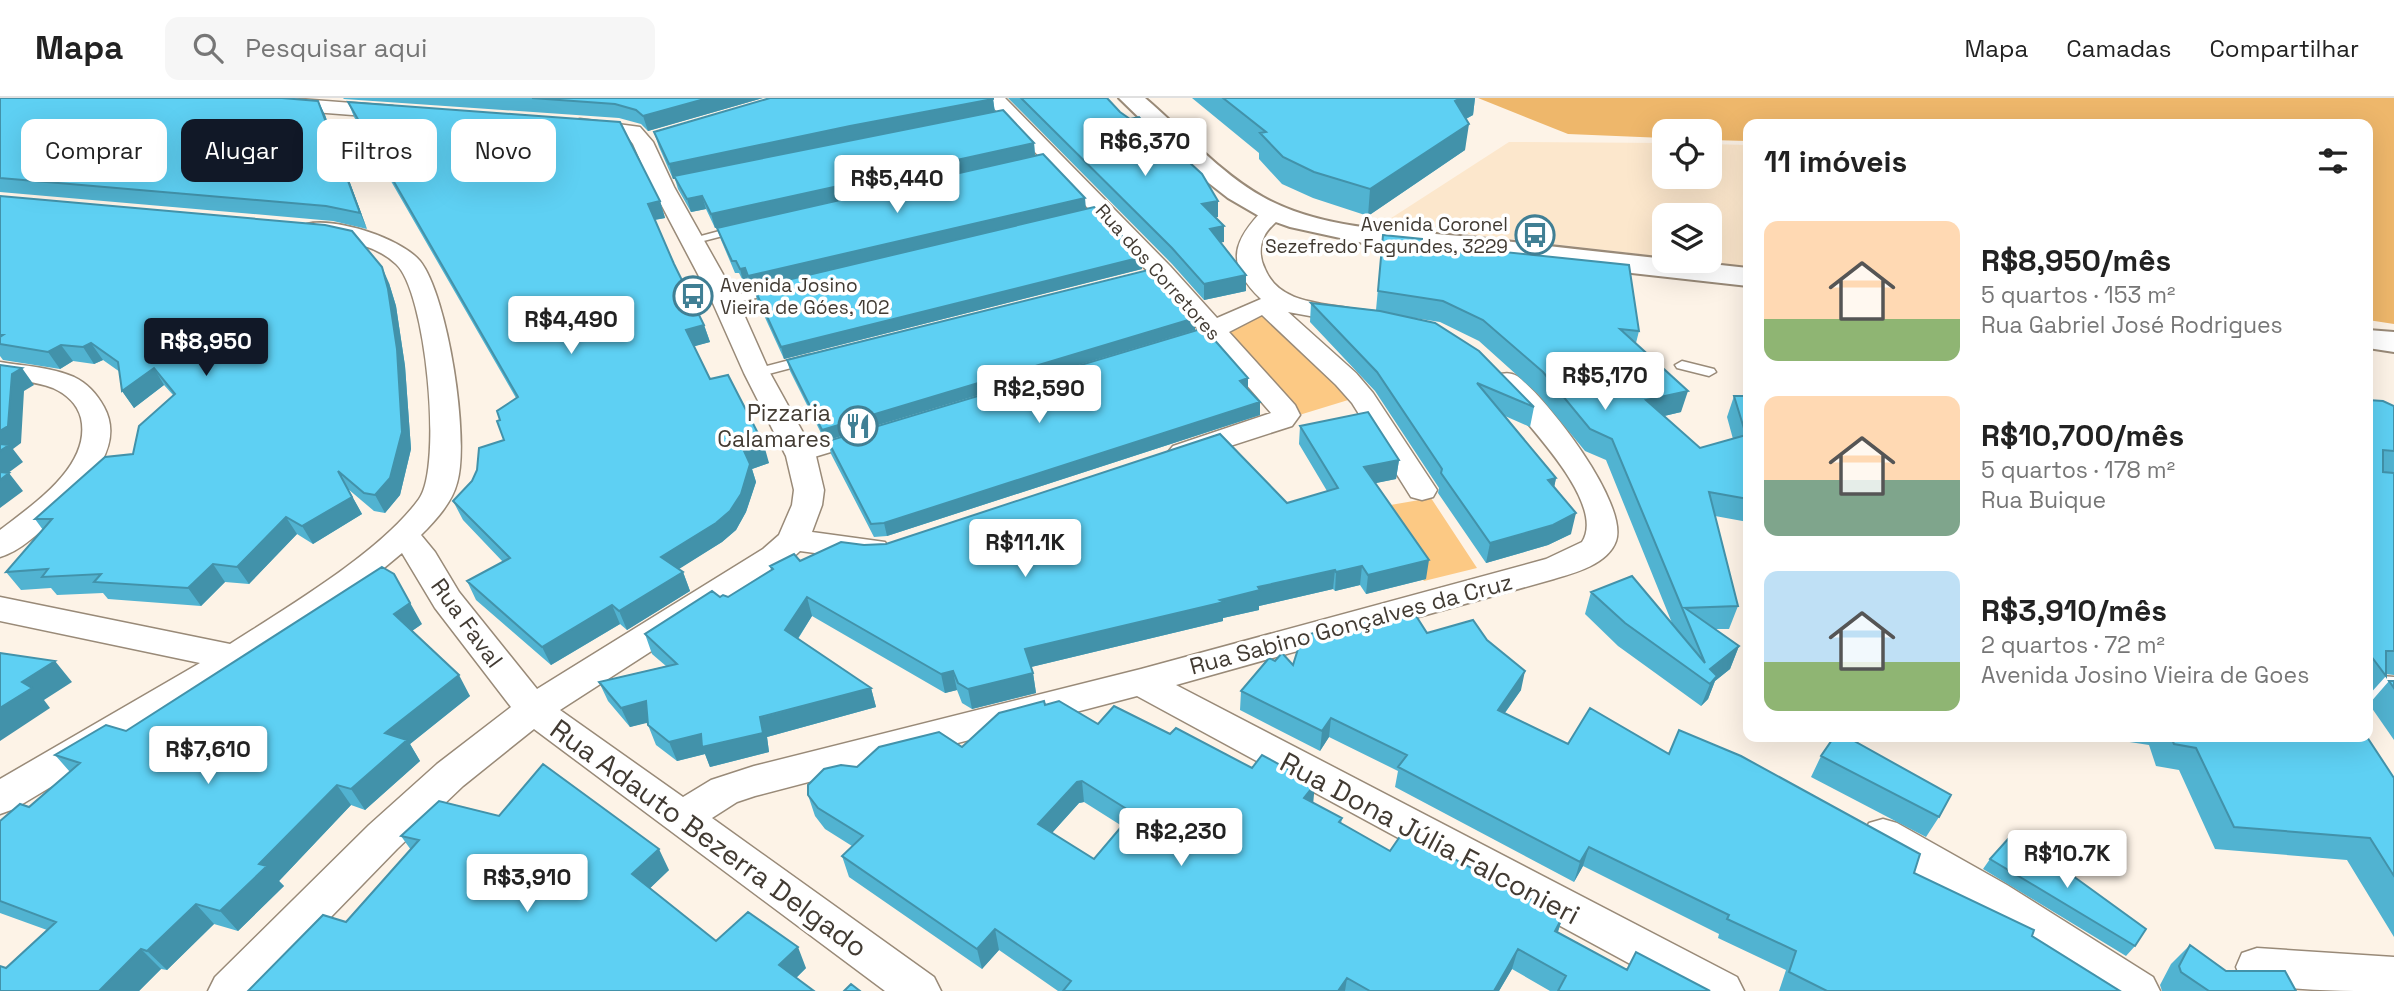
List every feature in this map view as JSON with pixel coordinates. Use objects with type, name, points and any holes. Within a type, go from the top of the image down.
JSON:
[{"type":"main road","points":[[1131,98],[1231,187],[1274,212],[1336,231],[1743,276]]},
{"type":"main road","points":[[2373,340],[2394,342]]},
{"type":"street","points":[[209,98],[410,113]]},
{"type":"street","points":[[358,110],[376,98]]},
{"type":"street","name":"Rua dos Corretores","points":[[1002,110],[1206,333],[1285,411],[1286,415],[1282,419],[1154,461]]},
{"type":"street","points":[[230,991],[383,837],[450,775],[533,709],[774,557],[793,540],[807,505],[809,490],[801,456],[692,240],[669,185],[655,138],[619,127],[556,123]]},
{"type":"street","points":[[1274,212],[1251,238],[1249,262],[1274,303],[1363,399],[1422,490]]},
{"type":"street","points":[[0,798],[232,657],[337,589],[404,535],[431,504],[443,482],[446,439],[435,334],[411,265],[378,244],[333,231],[288,226]]},
{"type":"street","points":[[1206,333],[1231,319],[1274,303],[1376,319]]},
{"type":"street","name":"Rua Sabino Gonçalves da Cruz","points":[[681,818],[724,791],[754,781],[1141,682],[1507,582],[1563,564],[1593,549],[1600,541],[1603,528],[1601,513],[1587,484],[1548,429],[1517,393],[1481,358]]},
{"type":"street","points":[[0,370],[71,386],[88,399],[96,416],[96,436],[89,459],[66,486],[18,533],[0,546]]},
{"type":"street","name":"Rua Faval","points":[[404,535],[424,560],[447,600],[533,709]]},
{"type":"street","points":[[793,540],[867,551],[901,545]]},
{"type":"street","points":[[0,609],[232,657]]},
{"type":"street","name":"Rua Dona Júlia Falconieri","points":[[1141,682],[1215,724],[1721,991]]},
{"type":"street","points":[[2373,688],[2394,690]]},
{"type":"street","name":"Rua Adauto Bezerra Delgado","points":[[533,709],[919,991]]},
{"type":"street","points":[[1853,819],[1993,898],[2138,991]]},
{"type":"street","points":[[2257,967],[2394,977]]},
{"type":"lane","points":[[692,240],[747,227]]},
{"type":"lane","points":[[725,301],[783,288]]},
{"type":"lane","points":[[757,373],[828,354]]},
{"type":"lane","points":[[1682,365],[1709,372]]},
{"type":"lane","points":[[801,456],[870,436]]},
{"type":"shaded area","points":[[1478,98],[2394,98],[2394,324],[2373,321],[2373,119],[1743,119],[1743,141],[1722,140],[1722,119],[1652,119],[1652,138],[1568,134]]},
{"type":"shaded area","points":[[1509,142],[1652,143],[1652,189],[1722,189],[1722,144],[1743,145],[1743,266],[1722,264],[1722,203],[1652,203],[1652,256],[1382,224]]},
{"type":"shaded area","points":[[1270,311],[1358,397],[1296,416],[1220,332]]},
{"type":"shaded area","points":[[1431,498],[1477,568],[1424,581],[1373,508]]},
{"type":"building","points":[[0,98],[282,98],[318,101],[325,119],[317,119],[317,182],[348,182],[360,213],[326,206],[47,182],[167,182],[167,119],[21,119],[21,180],[0,178]]},
{"type":"building","points":[[532,98],[708,98],[643,116],[636,110],[615,104]]},
{"type":"building","points":[[770,98],[993,99],[669,164],[654,132]]},
{"type":"building","points":[[1021,98],[1107,98],[1130,119],[1139,117],[1171,151],[1176,150],[1202,174],[1218,201],[1202,204],[1224,226],[1210,229],[1246,275],[1204,284],[1172,248]]},
{"type":"building","points":[[1223,98],[1461,98],[1455,101],[1469,124],[1370,189],[1314,172],[1283,157],[1260,133],[1266,132]]},
{"type":"building","points":[[348,102],[620,122],[660,201],[648,204],[704,325],[686,330],[710,379],[728,375],[764,445],[744,451],[750,464],[741,494],[730,511],[716,523],[661,557],[683,572],[619,611],[612,605],[542,647],[467,581],[510,558],[453,501],[472,481],[477,470],[479,448],[504,440],[497,421],[500,420],[497,411],[518,397],[394,182],[437,182],[437,119],[358,119]]},
{"type":"building","points":[[1003,110],[1034,143],[711,214],[702,196],[687,199],[674,176]]},
{"type":"building","points":[[1043,154],[1085,198],[748,276],[745,268],[740,269],[736,261],[732,261],[717,228]]},
{"type":"building","points":[[0,196],[325,225],[352,231],[382,267],[388,289],[397,349],[402,432],[390,478],[375,495],[364,493],[338,471],[352,497],[302,526],[286,517],[237,567],[213,564],[188,588],[94,582],[101,574],[42,577],[48,569],[6,572],[52,519],[35,519],[105,457],[133,454],[139,426],[175,394],[154,368],[122,391],[118,362],[91,343],[83,347],[61,345],[48,352],[0,344],[0,337],[3,335],[0,335]]},
{"type":"building","points":[[1094,207],[1142,257],[781,347],[754,288]]},
{"type":"building","points":[[1383,235],[1422,239],[1422,249],[1495,255],[1495,251],[1629,265],[1639,331],[1620,329],[1688,391],[1646,400],[1700,448],[1743,436],[1743,498],[1709,492],[1738,606],[1685,608],[1739,646],[1710,669],[1717,676],[1710,684],[1625,623],[1591,592],[1632,576],[1705,663],[1612,439],[1590,429],[1543,372],[1483,320],[1443,301],[1378,291]]},
{"type":"building","points":[[1152,269],[1195,318],[822,430],[787,360]]},
{"type":"building","points":[[1311,303],[1380,311],[1435,323],[1479,351],[1534,407],[1477,383],[1556,478],[1548,480],[1576,513],[1553,525],[1490,543],[1441,473],[1442,469],[1377,372]]},
{"type":"building","points":[[1204,328],[1248,378],[1240,381],[1260,402],[884,523],[871,524],[828,441]]},
{"type":"building","points":[[0,365],[22,368],[12,374],[8,426],[0,431]]},
{"type":"building","points":[[1734,396],[1743,396],[1743,425]]},
{"type":"building","points":[[2373,400],[2394,406],[2394,451],[2383,450],[2383,472],[2394,473],[2394,651],[2386,651],[2386,676],[2373,659]]},
{"type":"building","points":[[1368,412],[1399,460],[1364,467],[1429,560],[1368,575],[1362,566],[1336,572],[1335,570],[1258,587],[1260,590],[1220,600],[1224,602],[1025,649],[1033,673],[968,689],[958,683],[953,671],[941,674],[807,597],[785,630],[871,688],[760,717],[763,733],[702,747],[701,734],[669,742],[648,725],[646,701],[621,708],[599,682],[677,664],[645,634],[712,591],[720,597],[728,597],[773,569],[770,566],[794,554],[800,561],[841,542],[886,544],[1220,434],[1287,503],[1338,488],[1300,426]]},
{"type":"building","points":[[0,444],[9,445],[0,451]]},
{"type":"building","points":[[0,472],[9,473],[0,480]]},
{"type":"building","points":[[382,567],[394,574],[410,603],[394,614],[459,675],[385,733],[407,740],[351,789],[337,785],[259,864],[267,866],[220,911],[196,904],[147,951],[141,949],[99,991],[0,991],[0,966],[6,968],[56,922],[0,901],[0,821],[20,804],[29,807],[80,763],[55,755],[106,725],[126,731]]},
{"type":"building","points":[[1411,608],[1427,633],[1473,620],[1487,640],[1525,671],[1498,710],[1568,744],[1590,708],[1669,754],[1679,730],[1741,756],[1920,854],[1914,873],[2034,930],[2032,936],[2120,991],[1827,991],[1789,972],[1796,951],[1727,919],[1729,915],[1589,847],[1580,862],[1398,767],[1407,755],[1331,718],[1322,731],[1241,691],[1269,658],[1275,661],[1282,653],[1293,665],[1302,636]]},
{"type":"building","points":[[0,653],[55,661],[22,682],[32,688],[0,708]]},
{"type":"building","points":[[1044,701],[1045,705],[1059,701],[1098,724],[1114,706],[1170,734],[1176,728],[1252,768],[1262,755],[1315,784],[1304,798],[1342,818],[1339,822],[1390,851],[1403,832],[1563,916],[1555,931],[1627,970],[1636,952],[1710,991],[1558,991],[1566,976],[1518,949],[1494,991],[1370,991],[1347,978],[1338,991],[1063,991],[1071,981],[995,929],[977,949],[842,856],[863,836],[818,808],[808,795],[808,785],[824,769],[841,765],[857,767],[879,747],[939,732],[962,747],[999,713]],"holes":[[[1082,781],[1133,813],[1094,859],[1038,824],[1077,782]]]},
{"type":"building","points":[[1831,742],[1856,742],[1951,795],[1939,817],[1821,756]]},
{"type":"building","points":[[2173,742],[2370,742],[2394,778],[2394,876],[2370,838],[2234,827],[2196,748]]},
{"type":"building","points":[[543,764],[659,849],[632,874],[716,941],[748,912],[798,947],[779,965],[814,991],[248,991],[323,915],[346,922],[419,840],[401,836],[439,801],[499,816]]},
{"type":"building","points":[[2008,839],[2062,868],[2146,929],[2135,946],[1990,859]]},
{"type":"building","points":[[2190,945],[2226,971],[2285,971],[2296,991],[2209,991],[2181,972],[2179,966]]},
{"type":"building","points":[[851,984],[860,991],[844,991]]},
{"type":"place","name":"Avenida Coronel Sezefredo Fagundes, 3229","points":[[1535,235]]},
{"type":"place","name":"Avenida Josino Vieira de Góes, 102","points":[[693,296]]},
{"type":"place","name":"Pizzaria Calamares","points":[[858,426]]}]
